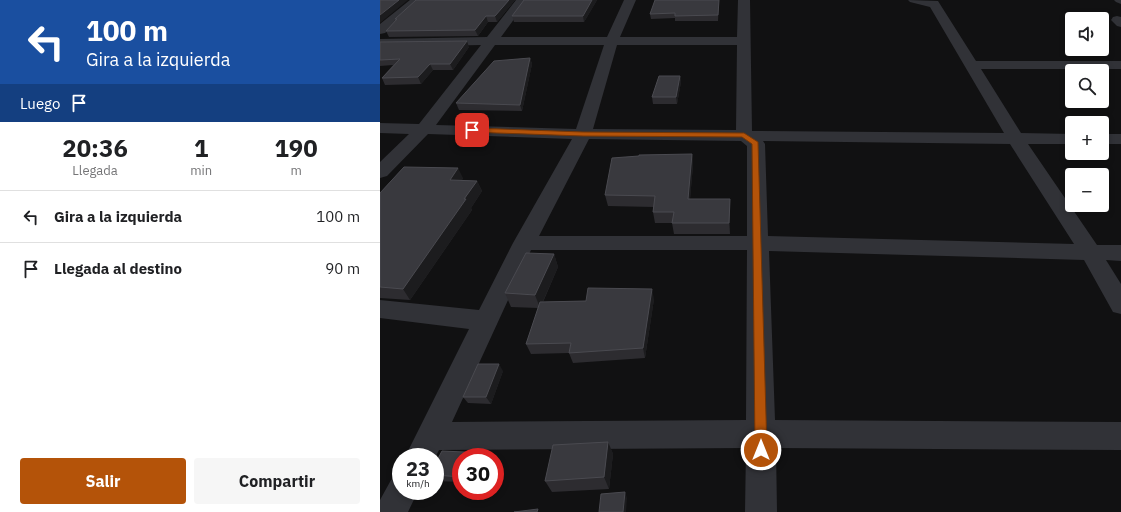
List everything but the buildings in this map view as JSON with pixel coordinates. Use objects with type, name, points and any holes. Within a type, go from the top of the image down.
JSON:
[{"type":"street","points":[[380,30],[417,0]]},
{"type":"street","points":[[380,172],[424,128],[522,0]]},
{"type":"street","points":[[630,0],[612,41],[583,134],[524,243],[425,446],[761,434],[1121,436]]},
{"type":"street","points":[[744,0],[744,135]]},
{"type":"street","points":[[914,0],[934,4],[1016,139],[1091,253],[1121,305]]},
{"type":"street","points":[[380,43],[490,41],[744,41]]},
{"type":"street","points":[[971,65],[1121,65]]},
{"type":"street","points":[[380,128],[424,128],[583,134],[1065,139]]},
{"type":"street","points":[[744,135],[756,144],[761,512]]},
{"type":"street","points":[[1109,139],[1121,139]]},
{"type":"street","points":[[524,243],[758,243],[1121,253]]},
{"type":"street","points":[[380,309],[486,321]]},
{"type":"street","points":[[391,512],[397,500]]},
{"type":"route","points":[[472,130],[583,134],[744,135],[756,144],[761,450]]}]
